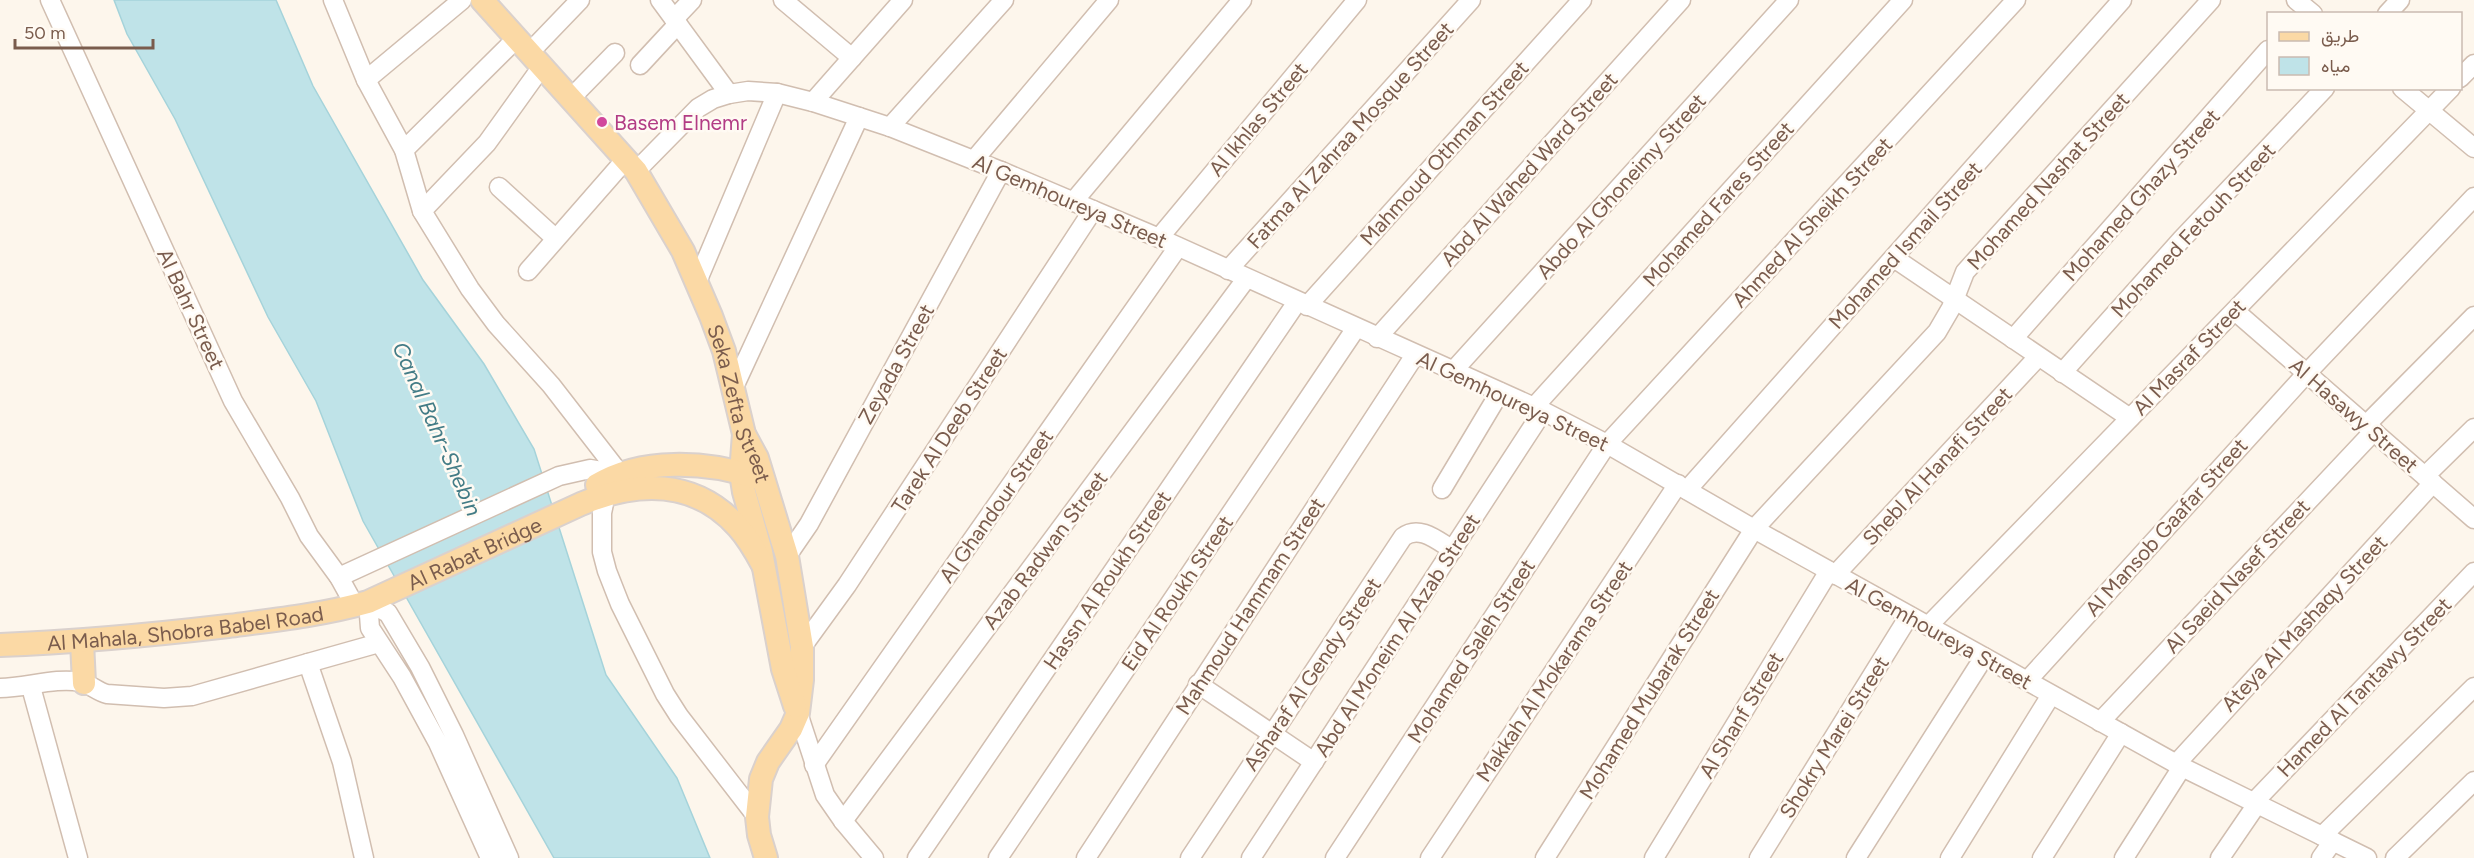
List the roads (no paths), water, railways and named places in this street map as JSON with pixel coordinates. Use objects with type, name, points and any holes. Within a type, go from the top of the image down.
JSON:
[{"type":"main road","name":"Seka Zefta Street","points":[[482,0],[631,165],[667,222],[697,282],[734,387],[744,434],[758,458],[787,556],[802,647],[802,680],[798,713]]},
{"type":"main road","points":[[744,434],[741,473],[748,513],[763,565],[783,669],[798,713],[768,762],[761,779],[757,817],[759,835],[766,858]]},
{"type":"main road","points":[[574,507],[597,485],[620,474],[653,468],[688,466],[741,473],[764,480]]},
{"type":"main road","name":"Al Rabat Bridge","points":[[370,600],[574,507],[606,494],[627,489],[658,488],[688,494],[707,502],[739,527],[763,565]]},
{"type":"main road","name":"Al Mahala, Shobra Babel Road","points":[[0,645],[83,664],[370,600]]},
{"type":"street","name":"Al Bahr Street","points":[[50,0],[233,401],[290,498],[309,536],[339,577],[370,600]]},
{"type":"street","points":[[333,0],[366,80],[404,150],[422,211],[470,289],[496,324],[551,385],[620,474]]},
{"type":"street","points":[[366,80],[462,0]]},
{"type":"street","points":[[404,150],[530,52],[580,0]]},
{"type":"street","points":[[660,0],[729,94]]},
{"type":"street","points":[[640,65],[692,0]]},
{"type":"street","points":[[813,102],[903,0]]},
{"type":"street","points":[[890,127],[1004,0]]},
{"type":"street","points":[[974,160],[1109,0]]},
{"type":"street","points":[[1073,202],[1242,0]]},
{"type":"street","name":"Al Ikhlas Street","points":[[1159,238],[1357,0]]},
{"type":"street","name":"Fatma Al Zahraa Mosque Street","points":[[1228,270],[1471,0]]},
{"type":"street","name":"Mahmoud Othman Street","points":[[1302,304],[1582,0]]},
{"type":"street","name":"Abd Al Wahed Ward Street","points":[[1377,338],[1681,0]]},
{"type":"street","name":"Abdo Al Ghoneimy Street","points":[[1453,372],[1789,0]]},
{"type":"street","name":"Mohamed Fares Street","points":[[1539,409],[1903,0]]},
{"type":"street","name":"Ahmed Al Sheikh Street","points":[[1608,444],[2016,0]]},
{"type":"street","name":"Mohamed Ismail Street","points":[[1683,487],[1894,258],[2122,0]]},
{"type":"street","name":"Mohamed Nashat Street","points":[[1754,529],[1937,332],[1954,300],[1965,272],[2211,0]]},
{"type":"street","points":[[2389,12],[2400,0]]},
{"type":"street","points":[[790,2],[852,58]]},
{"type":"street","name":"Mohamed Ghazy Street","points":[[2013,339],[2267,51]]},
{"type":"street","points":[[422,211],[487,143],[530,52]]},
{"type":"street","points":[[572,98],[615,53]]},
{"type":"street","points":[[2462,76],[2474,64]]},
{"type":"street","name":"Mohamed Fetouh Street","points":[[2062,373],[2181,240],[2323,90]]},
{"type":"street","points":[[2404,90],[2474,148]]},
{"type":"street","name":"Al Masraf Street","points":[[1928,626],[2449,90]]},
{"type":"street","name":"Al Gemhoureya Street","points":[[528,271],[555,238],[631,165],[698,108],[713,99],[748,92],[777,93],[813,102],[890,127],[1001,171],[1159,238],[1539,409],[1608,444],[1754,529],[2121,734],[2367,858]]},
{"type":"street","points":[[697,282],[777,93]]},
{"type":"street","points":[[734,387],[859,117]]},
{"type":"street","name":"Zeyada Street","points":[[787,556],[809,524],[1001,171]]},
{"type":"street","points":[[499,187],[555,238]]},
{"type":"street","name":"Al Mansob Gaafar Street","points":[[2027,681],[2306,374],[2474,197]]},
{"type":"street","name":"Tarek Al Deeb Street","points":[[802,647],[847,585],[1093,210]]},
{"type":"street","name":"Al Ghandour Street","points":[[814,765],[1178,247]]},
{"type":"street","points":[[1894,258],[2130,418]]},
{"type":"street","name":"Azab Radwan Street","points":[[843,821],[1246,279]]},
{"type":"street","name":"Hassn Al Roukh Street","points":[[917,858],[1302,304]]},
{"type":"street","name":"Al Hasawy Street","points":[[2235,310],[2474,519]]},
{"type":"street","name":"Al Saeid Nasef Street","points":[[2100,722],[2474,316]]},
{"type":"street","name":"Eid Al Roukh Street","points":[[998,858],[1356,328]]},
{"type":"street","name":"Mahmoud Hammam Street","points":[[1086,858],[1415,355]]},
{"type":"street","name":"Shebl Al Hanafi Street","points":[[1832,573],[2038,357]]},
{"type":"street","points":[[1443,489],[1500,392]]},
{"type":"street","name":"Abd Al Moneim Al Azab Street","points":[[1251,858],[1453,550],[1539,409]]},
{"type":"street","name":"Ateya Al Mashaqy Street","points":[[2124,858],[2179,765],[2474,428]]},
{"type":"street","name":"Mohamed Saleh Street","points":[[1335,858],[1608,444]]},
{"type":"street","points":[[339,577],[558,476],[590,469],[620,474]]},
{"type":"street","name":"Makkah Al Mokarama Street","points":[[1430,858],[1683,487]]},
{"type":"street","points":[[606,494],[602,513],[603,552],[607,571],[620,604],[679,716],[757,817]]},
{"type":"street","name":"Mohamed Mubarak Street","points":[[1545,858],[1754,529]]},
{"type":"street","name":"Asharaf Al Gendy Street","points":[[1191,858],[1403,537],[1408,533],[1419,532],[1453,550]]},
{"type":"street","name":"Hamed Al Tantawy Street","points":[[2220,858],[2255,803],[2474,572]]},
{"type":"street","name":"Al Shanf Street","points":[[1654,858],[1832,573]]},
{"type":"street","points":[[370,600],[370,628],[402,677],[438,743],[490,858]]},
{"type":"street","points":[[370,600],[388,613],[420,667],[454,735],[509,858]]},
{"type":"street","name":"Shokry Marei Street","points":[[1759,858],[1909,616]]},
{"type":"street","points":[[0,688],[31,687],[55,682],[83,664],[98,692],[164,698],[192,696],[379,643]]},
{"type":"street","points":[[1857,858],[1984,657]]},
{"type":"street","points":[[308,663],[342,762],[364,858]]},
{"type":"street","points":[[1198,684],[1314,762]]},
{"type":"street","points":[[31,687],[78,858]]},
{"type":"street","points":[[2321,858],[2327,839],[2474,687]]},
{"type":"street","points":[[1950,858],[2051,695]]},
{"type":"street","name":"Seka Zefta Street","points":[[798,713],[825,795],[874,858]]},
{"type":"street","points":[[2042,858],[2121,734]]},
{"type":"street","points":[[2395,858],[2473,783]]},
{"type":"water","name":"Canal Bahr-Shebin","points":[[114,0],[276,0],[313,86],[423,280],[484,364],[534,449],[606,675],[677,778],[710,858],[554,858],[363,521],[316,401],[268,317],[175,119],[127,34]]},
{"type":"place","name":"Basem Elnemr","points":[[602,122]]}]
